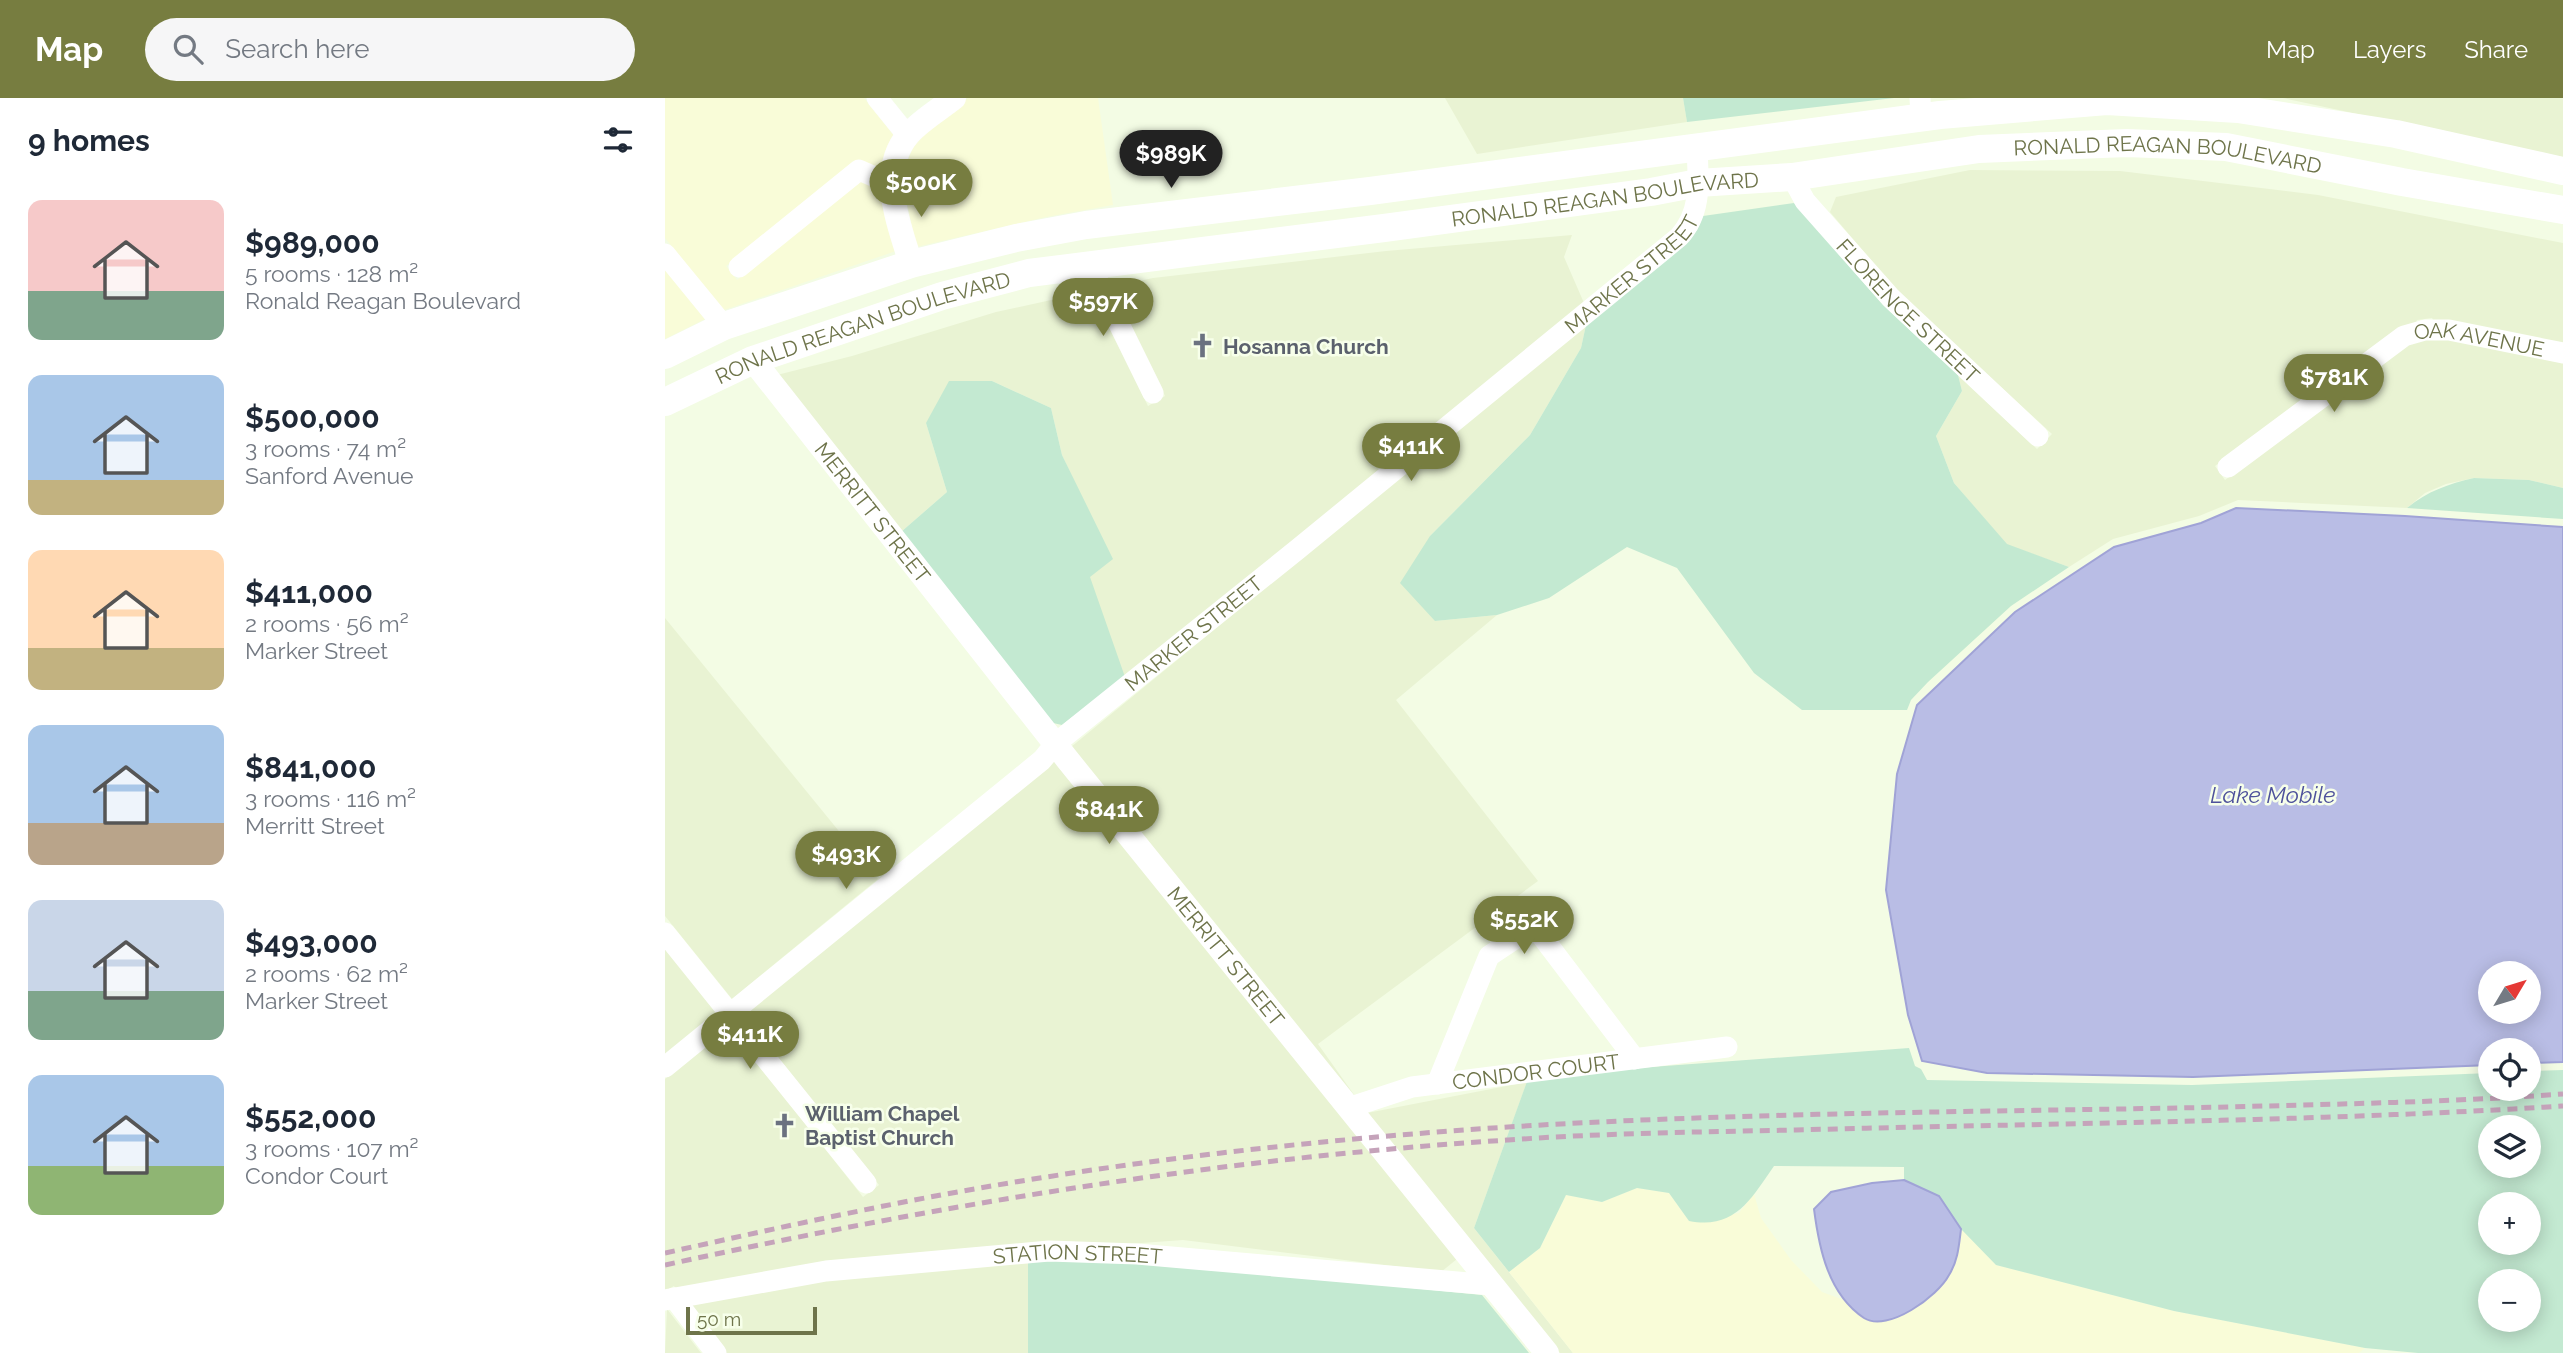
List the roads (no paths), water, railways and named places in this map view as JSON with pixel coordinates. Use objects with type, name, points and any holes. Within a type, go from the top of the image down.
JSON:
[{"type":"main road","name":"RONALD REAGAN BOULEVARD","points":[[665,355],[724,326],[911,264],[1016,238],[1086,225],[1384,189],[1697,146],[1921,107],[2107,101],[2238,109],[2396,134],[2563,171]]},
{"type":"main road","name":"RONALD REAGAN BOULEVARD","points":[[665,402],[753,360],[942,296],[1029,273],[1651,192],[1698,183],[1792,177],[1979,149],[2127,144],[2226,147],[2563,210]]},
{"type":"main road","points":[[724,326],[753,360]]},
{"type":"street","points":[[877,98],[907,135]]},
{"type":"street","points":[[911,264],[899,225],[891,184],[895,159],[907,135],[954,98]]},
{"type":"street","name":"MARKER STREET","points":[[665,1067],[1042,760],[1055,744],[1679,237],[1694,216],[1697,204],[1697,146]]},
{"type":"street","points":[[739,267],[859,170],[891,184]]},
{"type":"street","name":"FLORENCE STREET","points":[[1792,177],[1805,201],[1891,298],[2038,436]]},
{"type":"street","points":[[665,254],[724,326]]},
{"type":"street","points":[[1090,265],[1153,393]]},
{"type":"street","name":"OAK AVENUE","points":[[2228,467],[2404,336],[2425,330],[2449,330],[2563,353]]},
{"type":"street","name":"MERRITT STREET","points":[[753,360],[1055,744],[1547,1353]]},
{"type":"street","points":[[1437,1084],[1489,956],[1534,926],[1635,1059]]},
{"type":"street","points":[[665,933],[866,1183]]},
{"type":"street","name":"CONDOR COURT","points":[[1348,1108],[1412,1087],[1727,1047]]},
{"type":"street","name":"STATION STREET","points":[[670,1299],[826,1271],[1049,1251],[1089,1250],[1492,1286]]},
{"type":"street","points":[[670,1299],[716,1353]]},
{"type":"water","name":"Lake Mobile","points":[[2236,508],[2563,527],[2563,1062],[2541,1063],[2541,1038],[2478,1038],[2478,1065],[2193,1077],[1987,1073],[1922,1061],[1908,1015],[1886,890],[1897,774],[1917,705],[2015,612],[2114,547],[2201,523]]},
{"type":"water","points":[[1904,1180],[1939,1196],[1961,1229],[1958,1253],[1952,1270],[1943,1283],[1924,1302],[1899,1317],[1874,1321],[1864,1318],[1852,1308],[1834,1283],[1827,1269],[1814,1209],[1831,1192],[1872,1183]]},
{"type":"railway","points":[[665,1253],[909,1201],[1058,1175],[1283,1146],[1433,1132],[1688,1118],[2354,1104],[2563,1094]]},
{"type":"railway","points":[[665,1265],[874,1222],[1085,1186],[1190,1171],[1402,1148],[1616,1134],[2276,1119],[2563,1106]]},
{"type":"place","name":"Hosanna Church","points":[[1203,346]]},
{"type":"place","name":"William Chapel Baptist Church","points":[[785,1125]]}]
